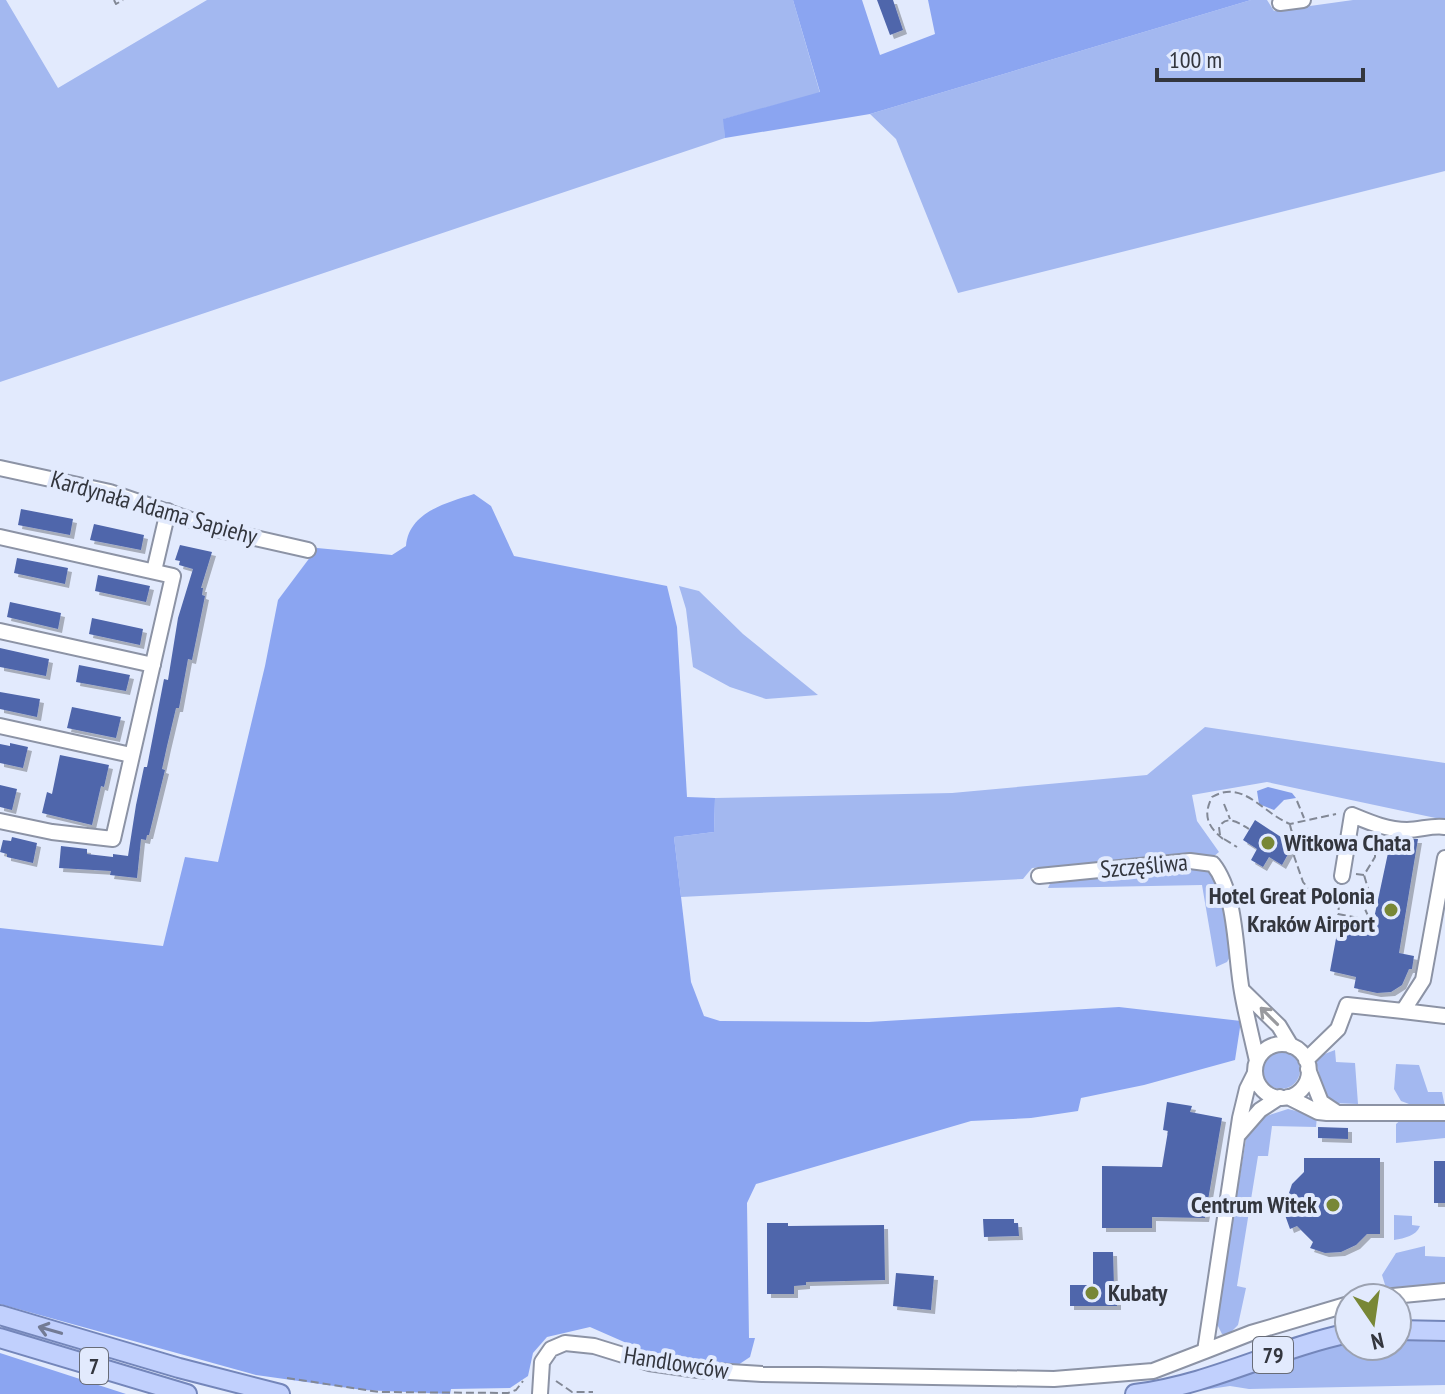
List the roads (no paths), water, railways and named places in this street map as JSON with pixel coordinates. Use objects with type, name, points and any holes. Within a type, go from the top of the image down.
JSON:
[{"type":"main road","name":"7","points":[[0,1315],[179,1368],[281,1386]]},
{"type":"main road","points":[[1413,1330],[1445,1331]]},
{"type":"main road","name":"79","points":[[1135,1394],[1199,1382],[1286,1350],[1333,1337]]},
{"type":"main road","name":"7","points":[[0,1338],[187,1394]]},
{"type":"street","points":[[1280,3],[1303,0]]},
{"type":"street","name":"Kardynała Adama Sapiehy","points":[[0,468],[86,486],[220,530],[308,550]]},
{"type":"street","points":[[154,571],[168,511]]},
{"type":"street","points":[[0,537],[173,576],[113,839],[52,832],[0,821]]},
{"type":"street","points":[[0,631],[153,665]]},
{"type":"street","points":[[0,726],[131,755]]},
{"type":"street","points":[[1343,874],[1352,815],[1408,830],[1432,825],[1445,827]]},
{"type":"street","points":[[1403,1011],[1423,980],[1445,858]]},
{"type":"street","name":"Szczęśliwa","points":[[1039,876],[1177,862],[1213,864],[1221,873],[1227,891],[1256,1067]]},
{"type":"street","points":[[1242,990],[1279,1026],[1307,1064],[1321,1102],[1337,1113]]},
{"type":"street","points":[[1239,1134],[1260,1110],[1295,1094],[1305,1083],[1307,1064],[1338,1029],[1347,1005],[1445,1016]]},
{"type":"street","points":[[1205,1351],[1247,1089],[1261,1054],[1275,1045],[1291,1046]]},
{"type":"street","points":[[1256,1067],[1264,1091],[1318,1112],[1445,1113]]},
{"type":"street","points":[[1413,1294],[1445,1291]]},
{"type":"street","points":[[1205,1351],[1251,1333],[1333,1309]]},
{"type":"street","name":"Handlowców","points":[[540,1394],[542,1362],[551,1349],[565,1343],[594,1346],[649,1363],[698,1370],[1054,1379],[1153,1371],[1205,1351]]},
{"type":"place","name":"Witkowa Chata","points":[[1268,843]]},
{"type":"place","name":"Hotel Great Polonia Kraków Airport","points":[[1391,910]]},
{"type":"place","name":"Centrum Witek","points":[[1333,1205]]},
{"type":"place","name":"Kubaty","points":[[1092,1293]]}]
